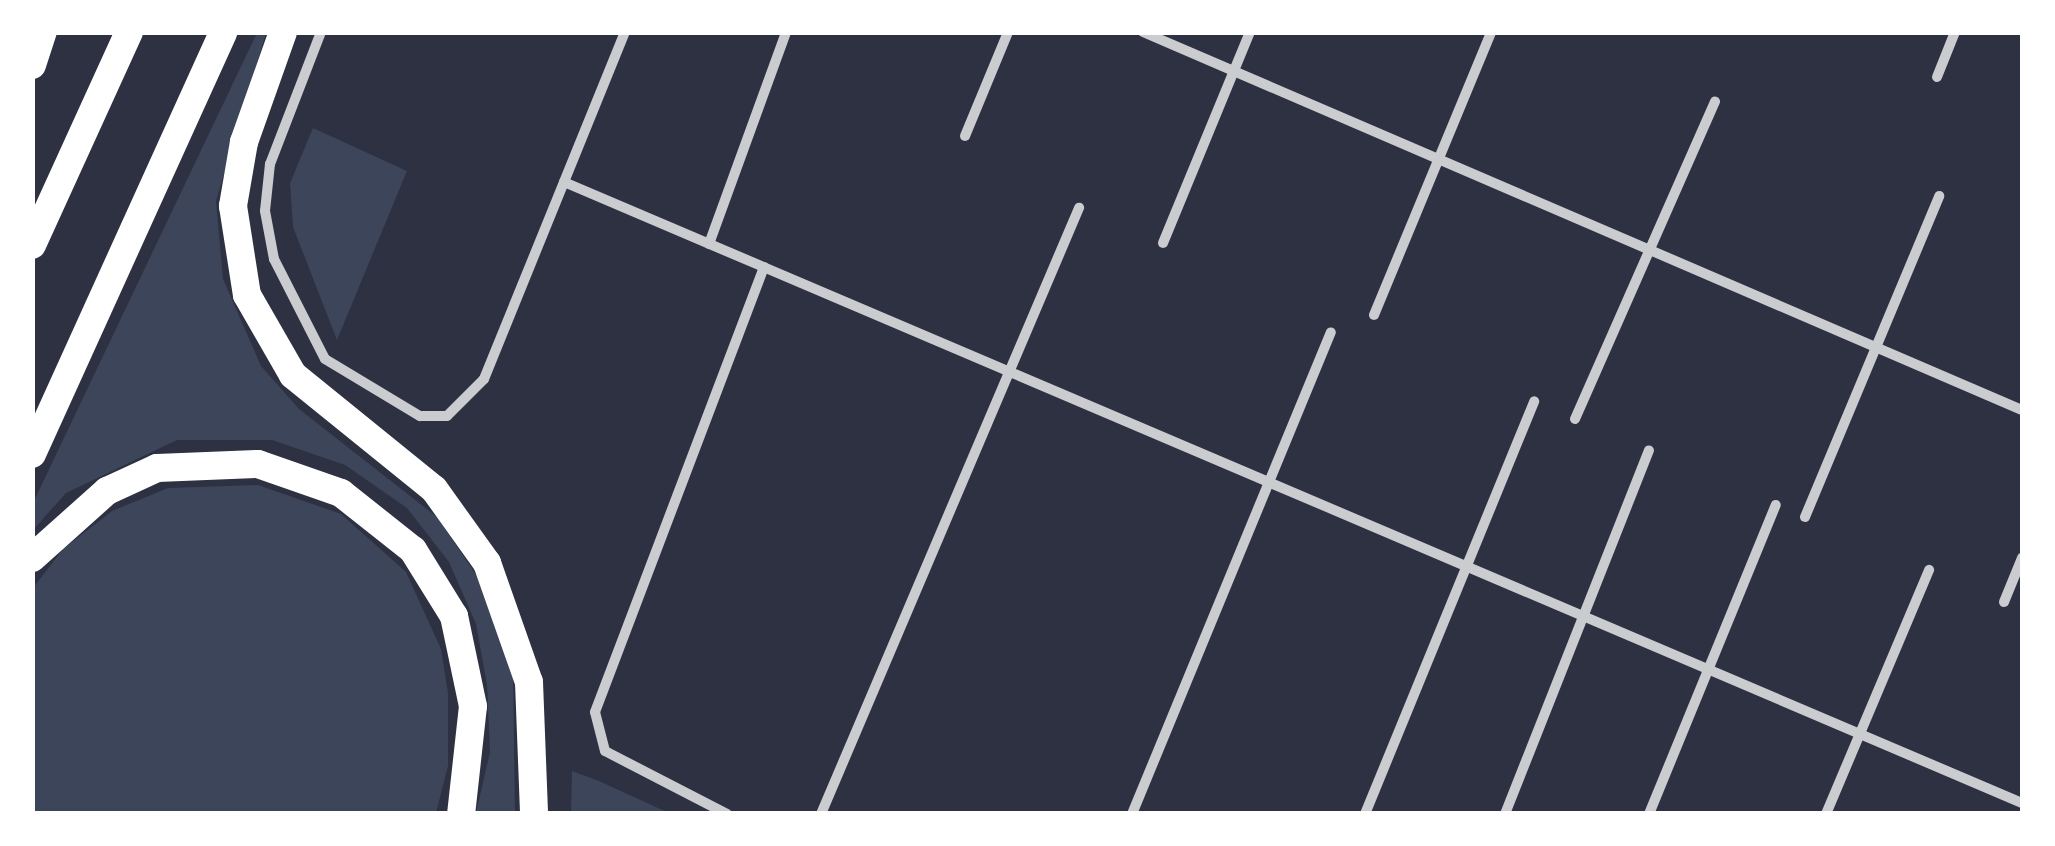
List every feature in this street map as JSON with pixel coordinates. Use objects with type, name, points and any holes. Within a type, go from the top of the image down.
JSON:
[{"type":"highway","points":[[32,65],[43,32]]},
{"type":"highway","points":[[32,245],[128,32]]},
{"type":"highway","points":[[32,454],[223,32]]},
{"type":"highway","points":[[283,32],[233,206],[247,295],[293,375],[434,489],[487,563],[528,682],[534,814]]},
{"type":"highway","points":[[32,558],[107,491],[157,468],[258,464],[341,492],[413,550],[454,616],[472,706],[460,814]]},
{"type":"street","points":[[321,32],[270,164],[265,211],[304,332],[338,368],[420,416],[447,416],[467,400],[494,356],[625,32]]},
{"type":"street","points":[[709,244],[786,32]]},
{"type":"street","points":[[965,136],[1008,32]]},
{"type":"street","points":[[1143,32],[2022,410]]},
{"type":"street","points":[[1163,243],[1250,32]]},
{"type":"street","points":[[1374,316],[1491,32]]},
{"type":"street","points":[[1938,78],[1955,32]]},
{"type":"street","points":[[1575,419],[1716,100]]},
{"type":"street","points":[[564,182],[2022,803]]},
{"type":"street","points":[[1805,517],[1880,348],[1939,196]]},
{"type":"street","points":[[821,814],[1079,208]]},
{"type":"street","points":[[728,814],[629,768],[606,751],[594,725],[764,267]]},
{"type":"street","points":[[1132,814],[1330,332]]},
{"type":"street","points":[[1365,814],[1534,402]]},
{"type":"street","points":[[1504,814],[1580,615],[1649,451]]},
{"type":"street","points":[[1649,814],[1776,505]]},
{"type":"street","points":[[2004,602],[2022,558]]},
{"type":"street","points":[[1826,814],[1928,570]]},
{"type":"shaded area","points":[[257,33],[266,33],[216,201],[223,279],[261,366],[299,409],[437,517],[479,579],[513,669],[515,813],[476,813],[490,752],[487,685],[476,624],[449,562],[407,508],[345,465],[272,440],[177,440],[66,493],[33,530],[32,505]]},
{"type":"shaded area","points":[[313,128],[407,171],[337,340],[293,227],[290,183]]},
{"type":"shaded area","points":[[258,485],[341,514],[406,572],[441,649],[448,693],[448,766],[436,813],[33,813],[33,588],[63,549],[112,511],[168,488]]},
{"type":"shaded area","points":[[572,771],[599,781],[669,813],[571,813]]}]
